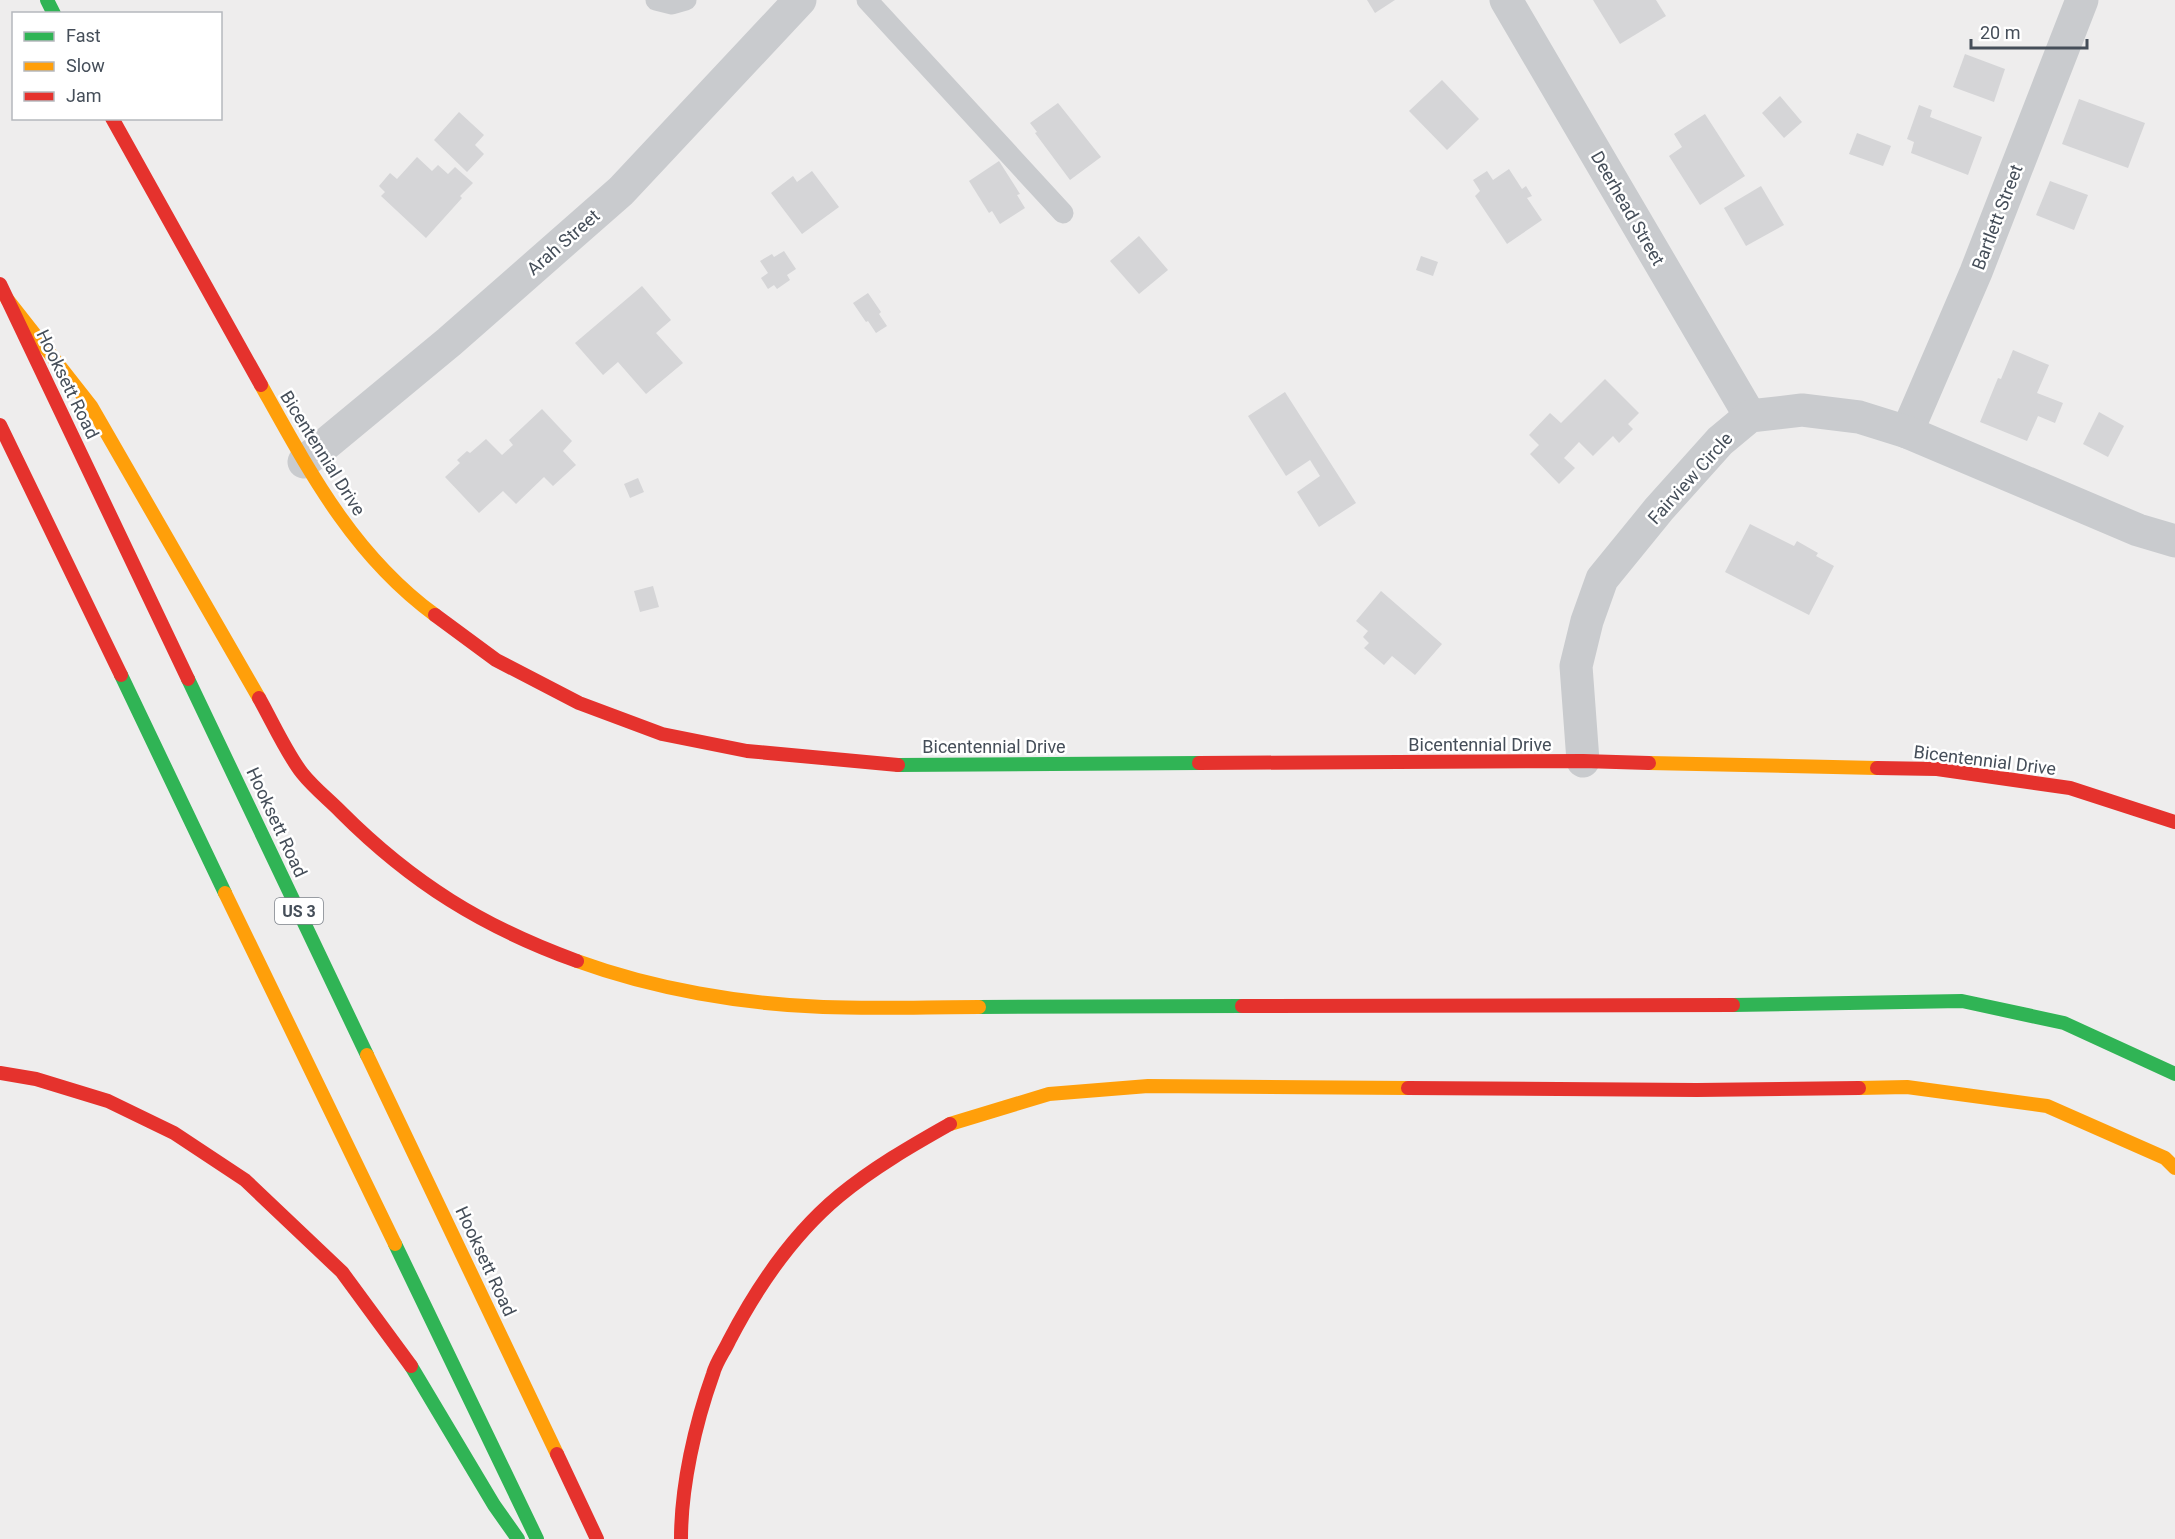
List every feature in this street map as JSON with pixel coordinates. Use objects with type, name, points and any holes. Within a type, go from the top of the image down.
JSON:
[{"type":"main road","name":"Bicentennial Drive","points":[[113,120],[304,462],[334,510],[364,549],[396,583],[496,660],[579,703],[662,734],[747,751],[893,765],[1583,761],[1936,769],[2070,788],[2175,822]]},
{"type":"main road","name":"Hooksett Road","points":[[0,284],[597,1539]]},
{"type":"main road","points":[[7,299],[91,406],[302,773],[373,844],[429,887],[485,921],[537,945],[614,974],[717,997],[822,1007],[1734,1005],[1962,1001],[2064,1023],[2175,1074]]},
{"type":"main road","points":[[0,425],[537,1539]]},
{"type":"main road","points":[[0,1073],[36,1079],[108,1101],[174,1133],[245,1180],[349,1281],[409,1362],[494,1505],[518,1539]]},
{"type":"main road","points":[[681,1539],[681,1513],[693,1445],[713,1372],[748,1305],[796,1238],[838,1197],[889,1159],[954,1122],[1049,1094],[1148,1086],[1697,1090],[1907,1087],[2047,1106],[2165,1158],[2175,1168]]},
{"type":"street","name":"Arah Street","points":[[304,462],[449,342],[621,191],[800,0]]},
{"type":"street","name":"Deerhead Street","points":[[1506,0],[1750,416]]},
{"type":"street","name":"Bartlett Street","points":[[1907,432],[1976,272],[2082,0]]},
{"type":"street","points":[[1750,416],[1802,410],[1859,417],[1907,432],[2138,530],[2175,541]]},
{"type":"street","name":"Fairview Circle","points":[[1583,761],[1576,666],[1587,621],[1602,579],[1659,509],[1720,441],[1750,416]]},
{"type":"lane","points":[[656,0],[672,4],[686,0]]},
{"type":"lane","points":[[867,0],[1063,213]]},
{"type":"building","points":[[1367,0],[1395,0],[1375,13]]},
{"type":"building","points":[[1593,0],[1656,0],[1666,16],[1620,44]]},
{"type":"building","points":[[1965,54],[2005,69],[1994,102],[1953,87]]},
{"type":"building","points":[[1442,80],[1479,119],[1447,150],[1409,111]]},
{"type":"building","points":[[1780,96],[1802,122],[1784,138],[1762,113]]},
{"type":"building","points":[[2079,99],[2145,123],[2128,168],[2062,144]]},
{"type":"building","points":[[1058,103],[1101,157],[1070,180],[1030,123]]},
{"type":"building","points":[[1919,105],[1932,110],[1930,117],[1982,137],[1968,175],[1911,153],[1914,142],[1907,139]]},
{"type":"building","points":[[459,112],[484,135],[475,145],[484,154],[467,172],[434,140]]},
{"type":"building","points":[[1705,114],[1745,176],[1700,205],[1669,156],[1682,147],[1674,134]]},
{"type":"building","points":[[1857,133],[1891,146],[1883,166],[1849,154]]},
{"type":"building","points":[[417,157],[432,171],[438,165],[448,174],[455,167],[473,183],[426,238],[381,196],[385,192],[379,186],[390,173],[397,179]]},
{"type":"building","points":[[999,161],[1020,194],[1017,195],[1025,208],[1000,224],[992,211],[989,213],[969,181]]},
{"type":"building","points":[[1509,169],[1522,189],[1526,186],[1532,196],[1527,198],[1542,220],[1507,244],[1475,196],[1480,191],[1473,180],[1487,171],[1493,180]]},
{"type":"building","points":[[812,171],[839,207],[802,234],[771,193],[793,176],[797,182]]},
{"type":"building","points":[[2050,181],[2088,195],[2074,230],[2036,215]]},
{"type":"building","points":[[1761,186],[1784,225],[1746,246],[1724,208]]},
{"type":"building","points":[[1139,236],[1168,270],[1139,294],[1110,261]]},
{"type":"building","points":[[784,251],[796,269],[787,275],[790,280],[777,289],[774,285],[768,289],[761,278],[768,273],[760,261],[772,254],[774,257]]},
{"type":"building","points":[[1421,256],[1438,262],[1433,276],[1416,270]]},
{"type":"building","points":[[642,286],[671,320],[656,333],[683,363],[646,394],[618,362],[603,375],[575,343]]},
{"type":"building","points":[[868,293],[887,326],[876,333],[853,303]]},
{"type":"building","points":[[2013,350],[2049,365],[2037,393],[2063,403],[2055,423],[2038,416],[2027,441],[1980,422],[1998,378],[2001,379]]},
{"type":"building","points":[[1605,379],[1639,413],[1628,424],[1633,429],[1619,443],[1613,436],[1593,456],[1579,442],[1564,458],[1575,468],[1559,484],[1530,454],[1539,445],[1529,435],[1550,413],[1561,423]]},
{"type":"building","points":[[1285,392],[1356,503],[1319,527],[1297,492],[1320,476],[1310,460],[1286,476],[1248,416]]},
{"type":"building","points":[[542,409],[572,441],[563,451],[576,465],[553,486],[544,477],[516,504],[503,491],[479,513],[445,477],[460,463],[457,460],[467,451],[470,453],[486,439],[502,455],[513,445],[509,440]]},
{"type":"building","points":[[2099,412],[2124,426],[2108,457],[2083,444]]},
{"type":"building","points":[[638,478],[644,492],[630,498],[624,484]]},
{"type":"building","points":[[1750,524],[1794,546],[1797,541],[1818,553],[1816,556],[1834,566],[1809,615],[1725,572]]},
{"type":"building","points":[[653,586],[659,607],[640,612],[634,591]]},
{"type":"building","points":[[1381,591],[1442,644],[1415,675],[1392,656],[1384,665],[1364,648],[1369,643],[1363,637],[1368,631],[1356,621]]},
{"type":"traffic: fast","points":[[47,0],[53,12]]},
{"type":"traffic: fast","points":[[121,675],[225,893]]},
{"type":"traffic: fast","points":[[188,679],[367,1055]]},
{"type":"traffic: fast","points":[[898,765],[1199,763]]},
{"type":"traffic: fast","points":[[1733,1005],[1962,1001],[2064,1023],[2175,1074]]},
{"type":"traffic: fast","points":[[979,1007],[1242,1006]]},
{"type":"traffic: fast","points":[[395,1244],[537,1539]]},
{"type":"traffic: fast","points":[[411,1366],[494,1505],[518,1539]]},
{"type":"traffic: slow","points":[[7,299],[91,406],[259,698]]},
{"type":"traffic: slow","points":[[261,385],[335,510],[380,566],[435,615]]},
{"type":"traffic: slow","points":[[1649,763],[1877,768]]},
{"type":"traffic: slow","points":[[225,893],[395,1244]]},
{"type":"traffic: slow","points":[[577,961],[637,980],[730,999],[842,1008],[979,1007]]},
{"type":"traffic: slow","points":[[367,1055],[557,1454]]},
{"type":"traffic: slow","points":[[950,1124],[1049,1094],[1148,1086],[1408,1088]]},
{"type":"traffic: slow","points":[[1859,1088],[1907,1087],[2047,1106],[2165,1158],[2175,1168]]},
{"type":"traffic: jam","points":[[113,120],[261,385]]},
{"type":"traffic: jam","points":[[0,284],[188,679]]},
{"type":"traffic: jam","points":[[0,425],[121,675]]},
{"type":"traffic: jam","points":[[435,615],[496,660],[579,703],[662,734],[747,751],[898,765]]},
{"type":"traffic: jam","points":[[259,698],[296,765],[306,778],[395,860],[422,881],[480,918],[543,948],[577,961]]},
{"type":"traffic: jam","points":[[1199,763],[1583,761],[1649,763]]},
{"type":"traffic: jam","points":[[1877,768],[1937,769],[2070,788],[2175,822]]},
{"type":"traffic: jam","points":[[1242,1006],[1733,1005]]},
{"type":"traffic: jam","points":[[0,1073],[36,1079],[108,1101],[174,1133],[245,1180],[342,1272],[411,1366]]},
{"type":"traffic: jam","points":[[1408,1088],[1697,1090],[1859,1088]]},
{"type":"traffic: jam","points":[[681,1539],[686,1477],[706,1393],[718,1361],[764,1282],[791,1245],[839,1196],[879,1167],[950,1124]]},
{"type":"traffic: jam","points":[[557,1454],[597,1539]]}]
